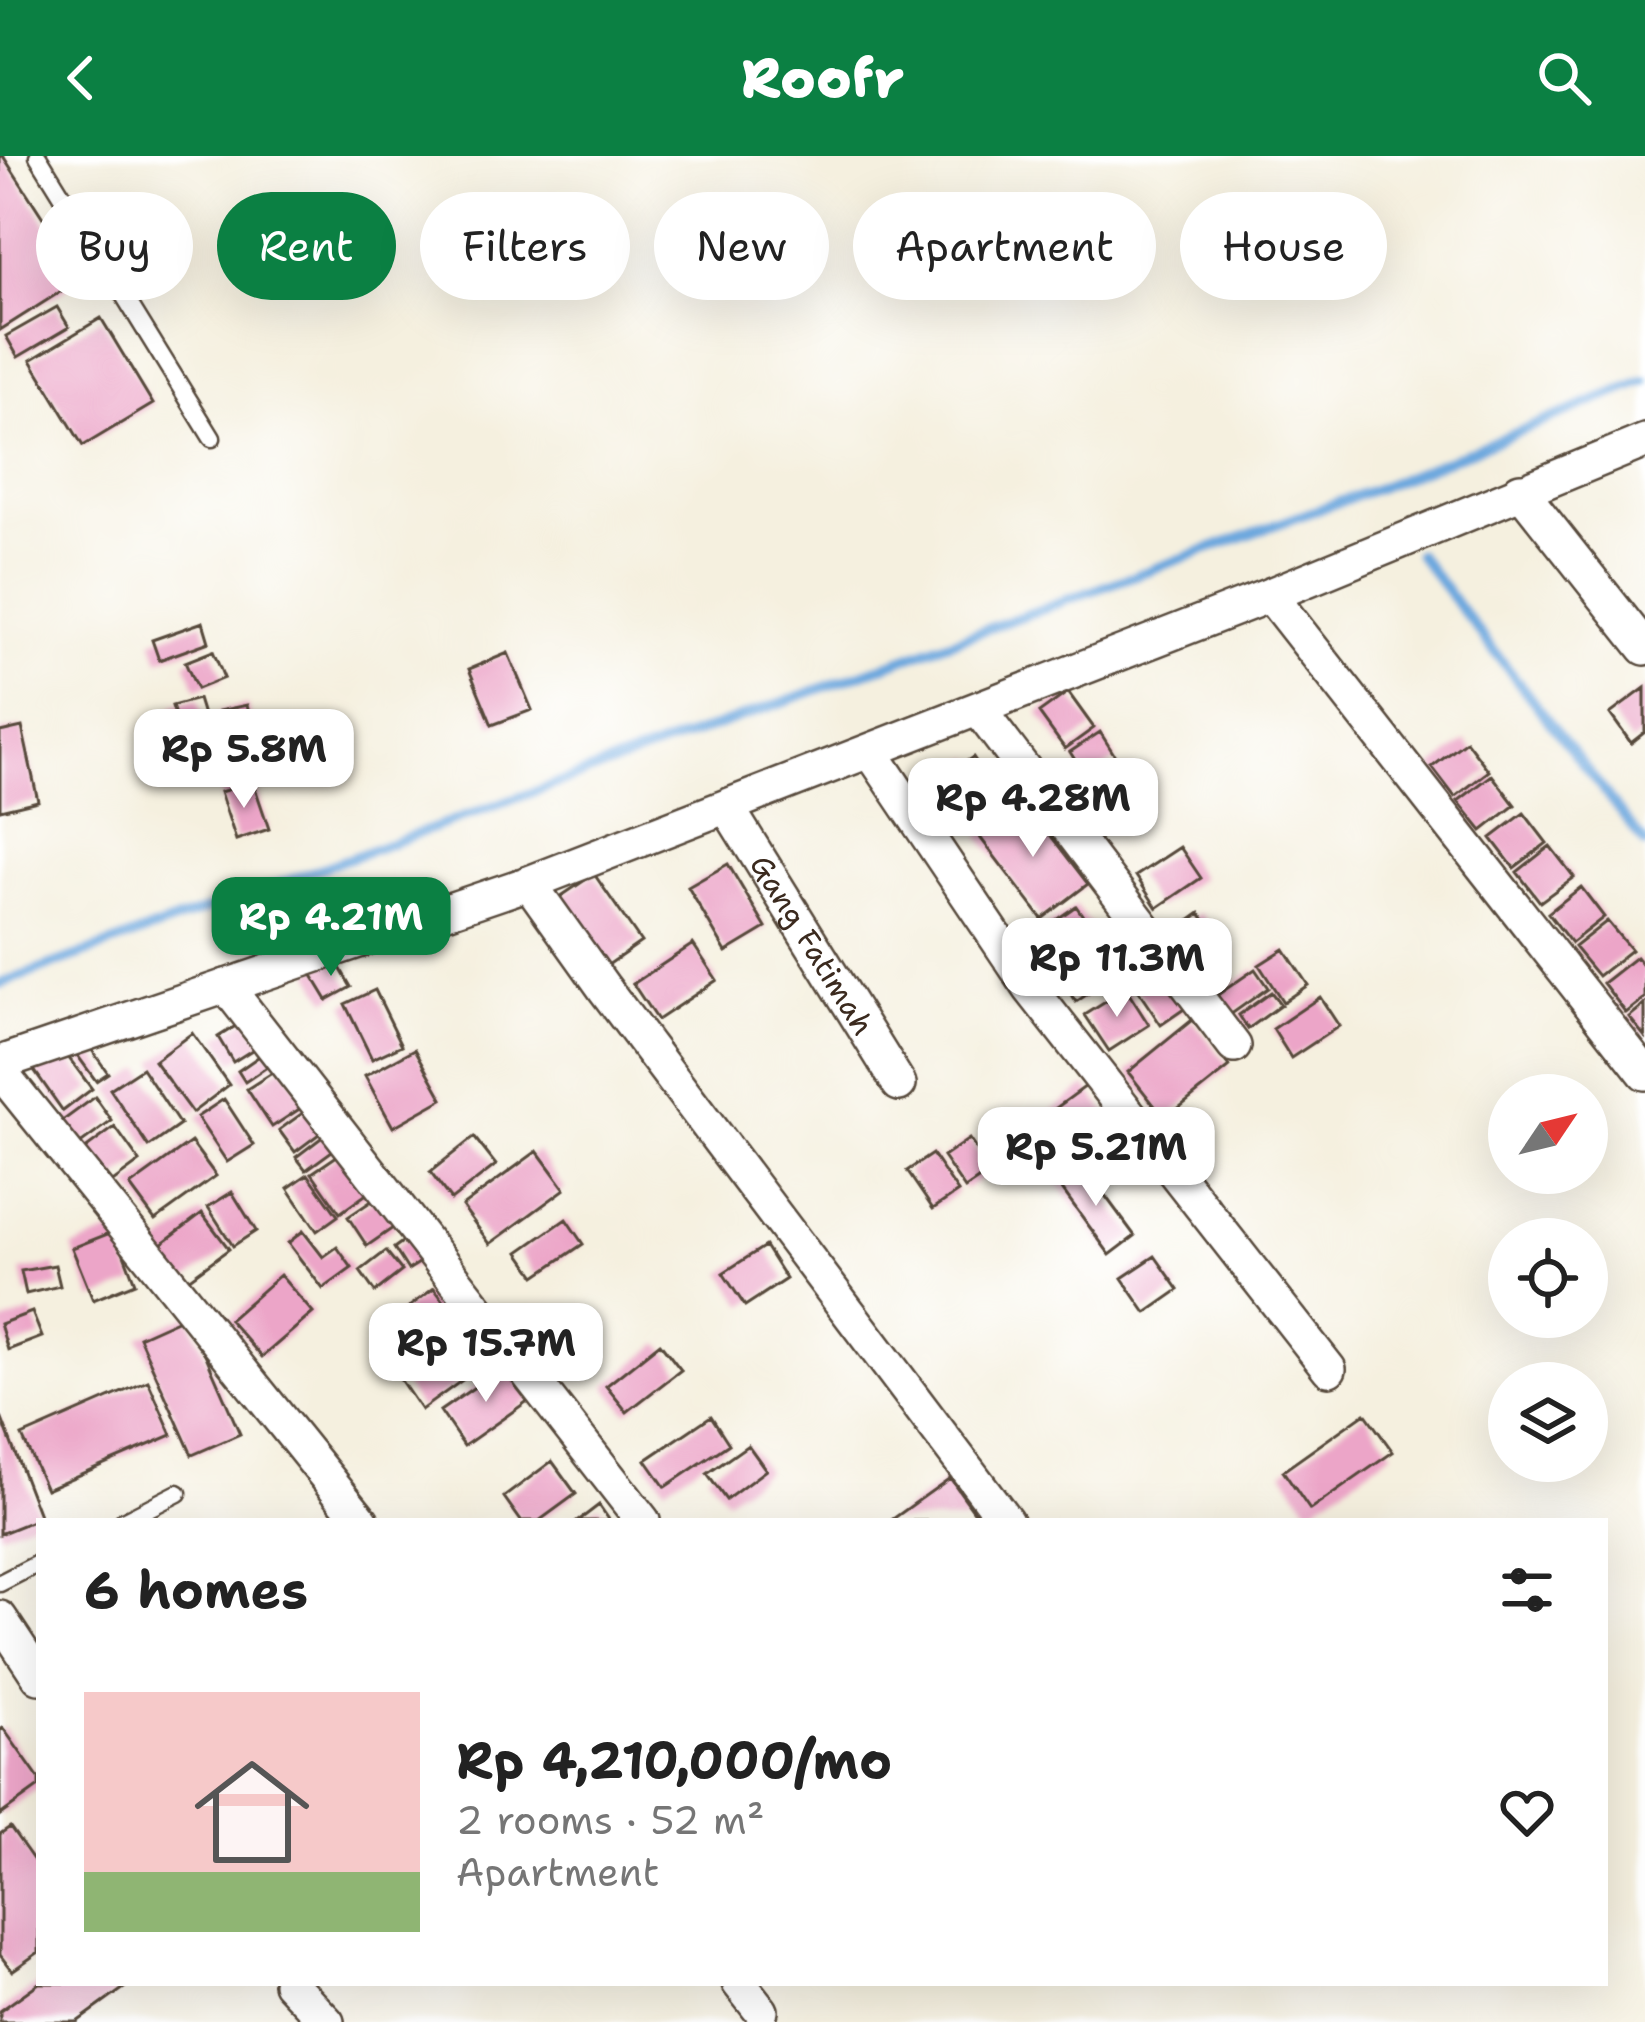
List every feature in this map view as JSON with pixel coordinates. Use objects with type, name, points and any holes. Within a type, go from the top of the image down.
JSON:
[{"type":"street","points":[[360,1518],[0,1067],[529,883],[1270,596],[1645,441]]},
{"type":"street","points":[[1520,490],[1645,648]]},
{"type":"street","points":[[1270,596],[1645,1073]]},
{"type":"street","points":[[979,710],[1234,1046]]},
{"type":"street","points":[[871,752],[1030,988],[1329,1369]]},
{"type":"street","name":"Gang Fatimah","points":[[727,807],[899,1084]]},
{"type":"street","points":[[529,883],[1004,1518]]},
{"type":"street","points":[[226,986],[641,1518]]},
{"type":"street","points":[[0,1618],[36,1672]]},
{"type":"street","points":[[741,1986],[761,2011]]},
{"type":"lane","points":[[38,156],[212,439]]},
{"type":"lane","points":[[129,1518],[178,1493]]},
{"type":"lane","points":[[0,1583],[36,1565]]},
{"type":"building","points":[[3,156],[36,207],[36,300],[47,300],[0,330]]},
{"type":"building","points":[[57,307],[69,327],[18,357],[6,336]]},
{"type":"building","points":[[101,318],[153,404],[83,446],[31,360]]},
{"type":"building","points":[[203,622],[209,642],[159,660],[152,640]]},
{"type":"building","points":[[213,651],[224,678],[197,689],[185,662]]},
{"type":"building","points":[[508,653],[532,710],[492,725],[469,669]]},
{"type":"building","points":[[1645,688],[1645,732],[1631,743],[1610,714]]},
{"type":"building","points":[[1068,692],[1094,728],[1065,749],[1039,713]]},
{"type":"building","points":[[198,699],[216,757],[191,765],[172,706]]},
{"type":"building","points":[[247,705],[259,754],[231,761],[219,711]]},
{"type":"building","points":[[22,727],[38,801],[0,810],[0,732]]},
{"type":"building","points":[[1100,732],[1117,759],[1087,779],[1070,752]]},
{"type":"building","points":[[1466,741],[1489,771],[1455,797],[1432,767]]},
{"type":"building","points":[[973,757],[1003,801],[973,822],[942,777]]},
{"type":"building","points":[[1492,775],[1515,805],[1482,831],[1458,801]]},
{"type":"building","points":[[253,782],[269,829],[236,840],[220,792]]},
{"type":"building","points":[[1024,801],[1088,884],[1042,919],[979,836]]},
{"type":"building","points":[[1524,813],[1547,843],[1514,868],[1491,838]]},
{"type":"building","points":[[1550,846],[1574,877],[1540,902],[1517,872]]},
{"type":"building","points":[[1180,847],[1201,878],[1157,908],[1136,876]]},
{"type":"building","points":[[728,864],[766,928],[726,952],[688,887]]},
{"type":"building","points":[[594,874],[641,942],[598,972],[551,903]]},
{"type":"building","points":[[1581,887],[1604,917],[1571,943],[1548,913]]},
{"type":"building","points":[[1076,906],[1099,939],[1049,972],[1027,940]]},
{"type":"building","points":[[1200,913],[1213,931],[1189,949],[1175,931]]},
{"type":"building","points":[[1607,921],[1631,950],[1598,976],[1574,947]]},
{"type":"building","points":[[1119,940],[1134,962],[1076,1002],[1061,980]]},
{"type":"building","points":[[693,944],[717,980],[657,1020],[633,984]]},
{"type":"building","points":[[1284,949],[1308,985],[1283,1002],[1259,965]]},
{"type":"building","points":[[1636,957],[1645,968],[1645,998],[1626,1013],[1603,983]]},
{"type":"building","points":[[1149,958],[1184,1009],[1161,1025],[1126,973]]},
{"type":"building","points":[[335,959],[351,987],[327,1000],[310,972]]},
{"type":"building","points":[[1255,969],[1268,988],[1230,1015],[1216,996]]},
{"type":"building","points":[[1126,989],[1149,1025],[1109,1051],[1085,1015]]},
{"type":"building","points":[[375,990],[402,1045],[372,1059],[345,1004]]},
{"type":"building","points":[[1271,992],[1281,1005],[1248,1029],[1239,1015]]},
{"type":"building","points":[[1320,997],[1339,1026],[1291,1058],[1273,1029]]},
{"type":"building","points":[[1645,1004],[1645,1037],[1629,1017]]},
{"type":"building","points":[[247,1019],[263,1043],[233,1062],[218,1037]]},
{"type":"building","points":[[1192,1020],[1230,1067],[1165,1119],[1128,1072]]},
{"type":"building","points":[[192,1033],[229,1085],[192,1113],[154,1061]]},
{"type":"building","points":[[84,1039],[108,1073],[96,1081],[72,1048]]},
{"type":"building","points":[[60,1046],[92,1089],[63,1111],[32,1067]]},
{"type":"building","points":[[415,1049],[443,1099],[393,1127],[365,1076]]},
{"type":"building","points":[[268,1050],[276,1061],[245,1082],[238,1071]]},
{"type":"building","points":[[283,1066],[307,1104],[272,1127],[247,1089]]},
{"type":"building","points":[[142,1068],[180,1125],[149,1147],[110,1089]]},
{"type":"building","points":[[1086,1086],[1117,1126],[1061,1168],[1030,1127]]},
{"type":"building","points":[[95,1097],[112,1121],[79,1145],[61,1122]]},
{"type":"building","points":[[224,1099],[254,1145],[227,1162],[197,1117]]},
{"type":"building","points":[[311,1107],[327,1128],[295,1152],[279,1130]]},
{"type":"building","points":[[115,1127],[140,1162],[106,1187],[81,1152]]},
{"type":"building","points":[[333,1129],[343,1143],[306,1170],[296,1157]]},
{"type":"building","points":[[1028,1132],[1051,1168],[1036,1177],[1014,1142]]},
{"type":"building","points":[[474,1137],[496,1165],[451,1200],[430,1172]]},
{"type":"building","points":[[969,1139],[991,1171],[965,1189],[943,1157]]},
{"type":"building","points":[[191,1142],[216,1176],[155,1220],[130,1186]]},
{"type":"building","points":[[347,1149],[375,1188],[340,1213],[312,1173]]},
{"type":"building","points":[[537,1151],[565,1189],[490,1244],[462,1206]]},
{"type":"building","points":[[932,1154],[958,1192],[933,1209],[907,1171]]},
{"type":"building","points":[[1081,1163],[1135,1236],[1110,1255],[1056,1181]]},
{"type":"building","points":[[308,1174],[338,1216],[317,1231],[288,1188]]},
{"type":"building","points":[[232,1192],[256,1231],[233,1246],[208,1207]]},
{"type":"building","points":[[376,1198],[396,1226],[367,1246],[348,1217]]},
{"type":"building","points":[[202,1213],[229,1249],[180,1285],[153,1250]]},
{"type":"building","points":[[566,1219],[583,1244],[536,1276],[519,1252]]},
{"type":"building","points":[[115,1231],[135,1283],[93,1300],[72,1248]]},
{"type":"building","points":[[303,1231],[323,1257],[337,1247],[352,1268],[323,1289],[288,1243]]},
{"type":"building","points":[[412,1235],[427,1258],[408,1270],[394,1248]]},
{"type":"building","points":[[765,1246],[786,1279],[745,1306],[723,1273]]},
{"type":"building","points":[[386,1251],[402,1271],[375,1292],[360,1271]]},
{"type":"building","points":[[1155,1256],[1179,1290],[1146,1313],[1122,1278]]},
{"type":"building","points":[[55,1265],[60,1286],[26,1294],[21,1271]]},
{"type":"building","points":[[280,1275],[313,1313],[262,1357],[229,1320]]},
{"type":"building","points":[[434,1288],[457,1319],[403,1360],[380,1329]]},
{"type":"building","points":[[32,1312],[42,1337],[8,1350],[0,1324]]},
{"type":"building","points":[[188,1315],[240,1434],[192,1455],[139,1337]]},
{"type":"building","points":[[474,1317],[500,1353],[421,1410],[395,1372]]},
{"type":"building","points":[[660,1343],[681,1370],[627,1412],[606,1386]]},
{"type":"building","points":[[508,1364],[532,1398],[464,1446],[440,1411]]},
{"type":"building","points":[[148,1381],[172,1435],[46,1489],[22,1436]]},
{"type":"building","points":[[1365,1413],[1393,1452],[1310,1510],[1283,1471]]},
{"type":"building","points":[[0,1414],[40,1518],[0,1534]]},
{"type":"building","points":[[711,1416],[729,1444],[665,1487],[646,1460]]},
{"type":"building","points":[[748,1445],[766,1470],[726,1500],[707,1474]]},
{"type":"building","points":[[552,1461],[576,1494],[543,1518],[519,1518],[504,1497]]},
{"type":"building","points":[[950,1478],[975,1513],[968,1518],[894,1518]]},
{"type":"building","points":[[599,1505],[608,1518],[582,1518]]},
{"type":"building","points":[[0,1730],[36,1775],[36,1789],[0,1815]]},
{"type":"building","points":[[10,1827],[36,1864],[36,1954],[12,1971],[0,1955],[0,1834]]},
{"type":"building","points":[[36,1985],[127,1986],[77,2022],[0,2022],[0,2011]]},
{"type":"waterway","points":[[0,984],[1375,489],[1645,381]]},
{"type":"waterway","points":[[1418,554],[1645,844]]}]
